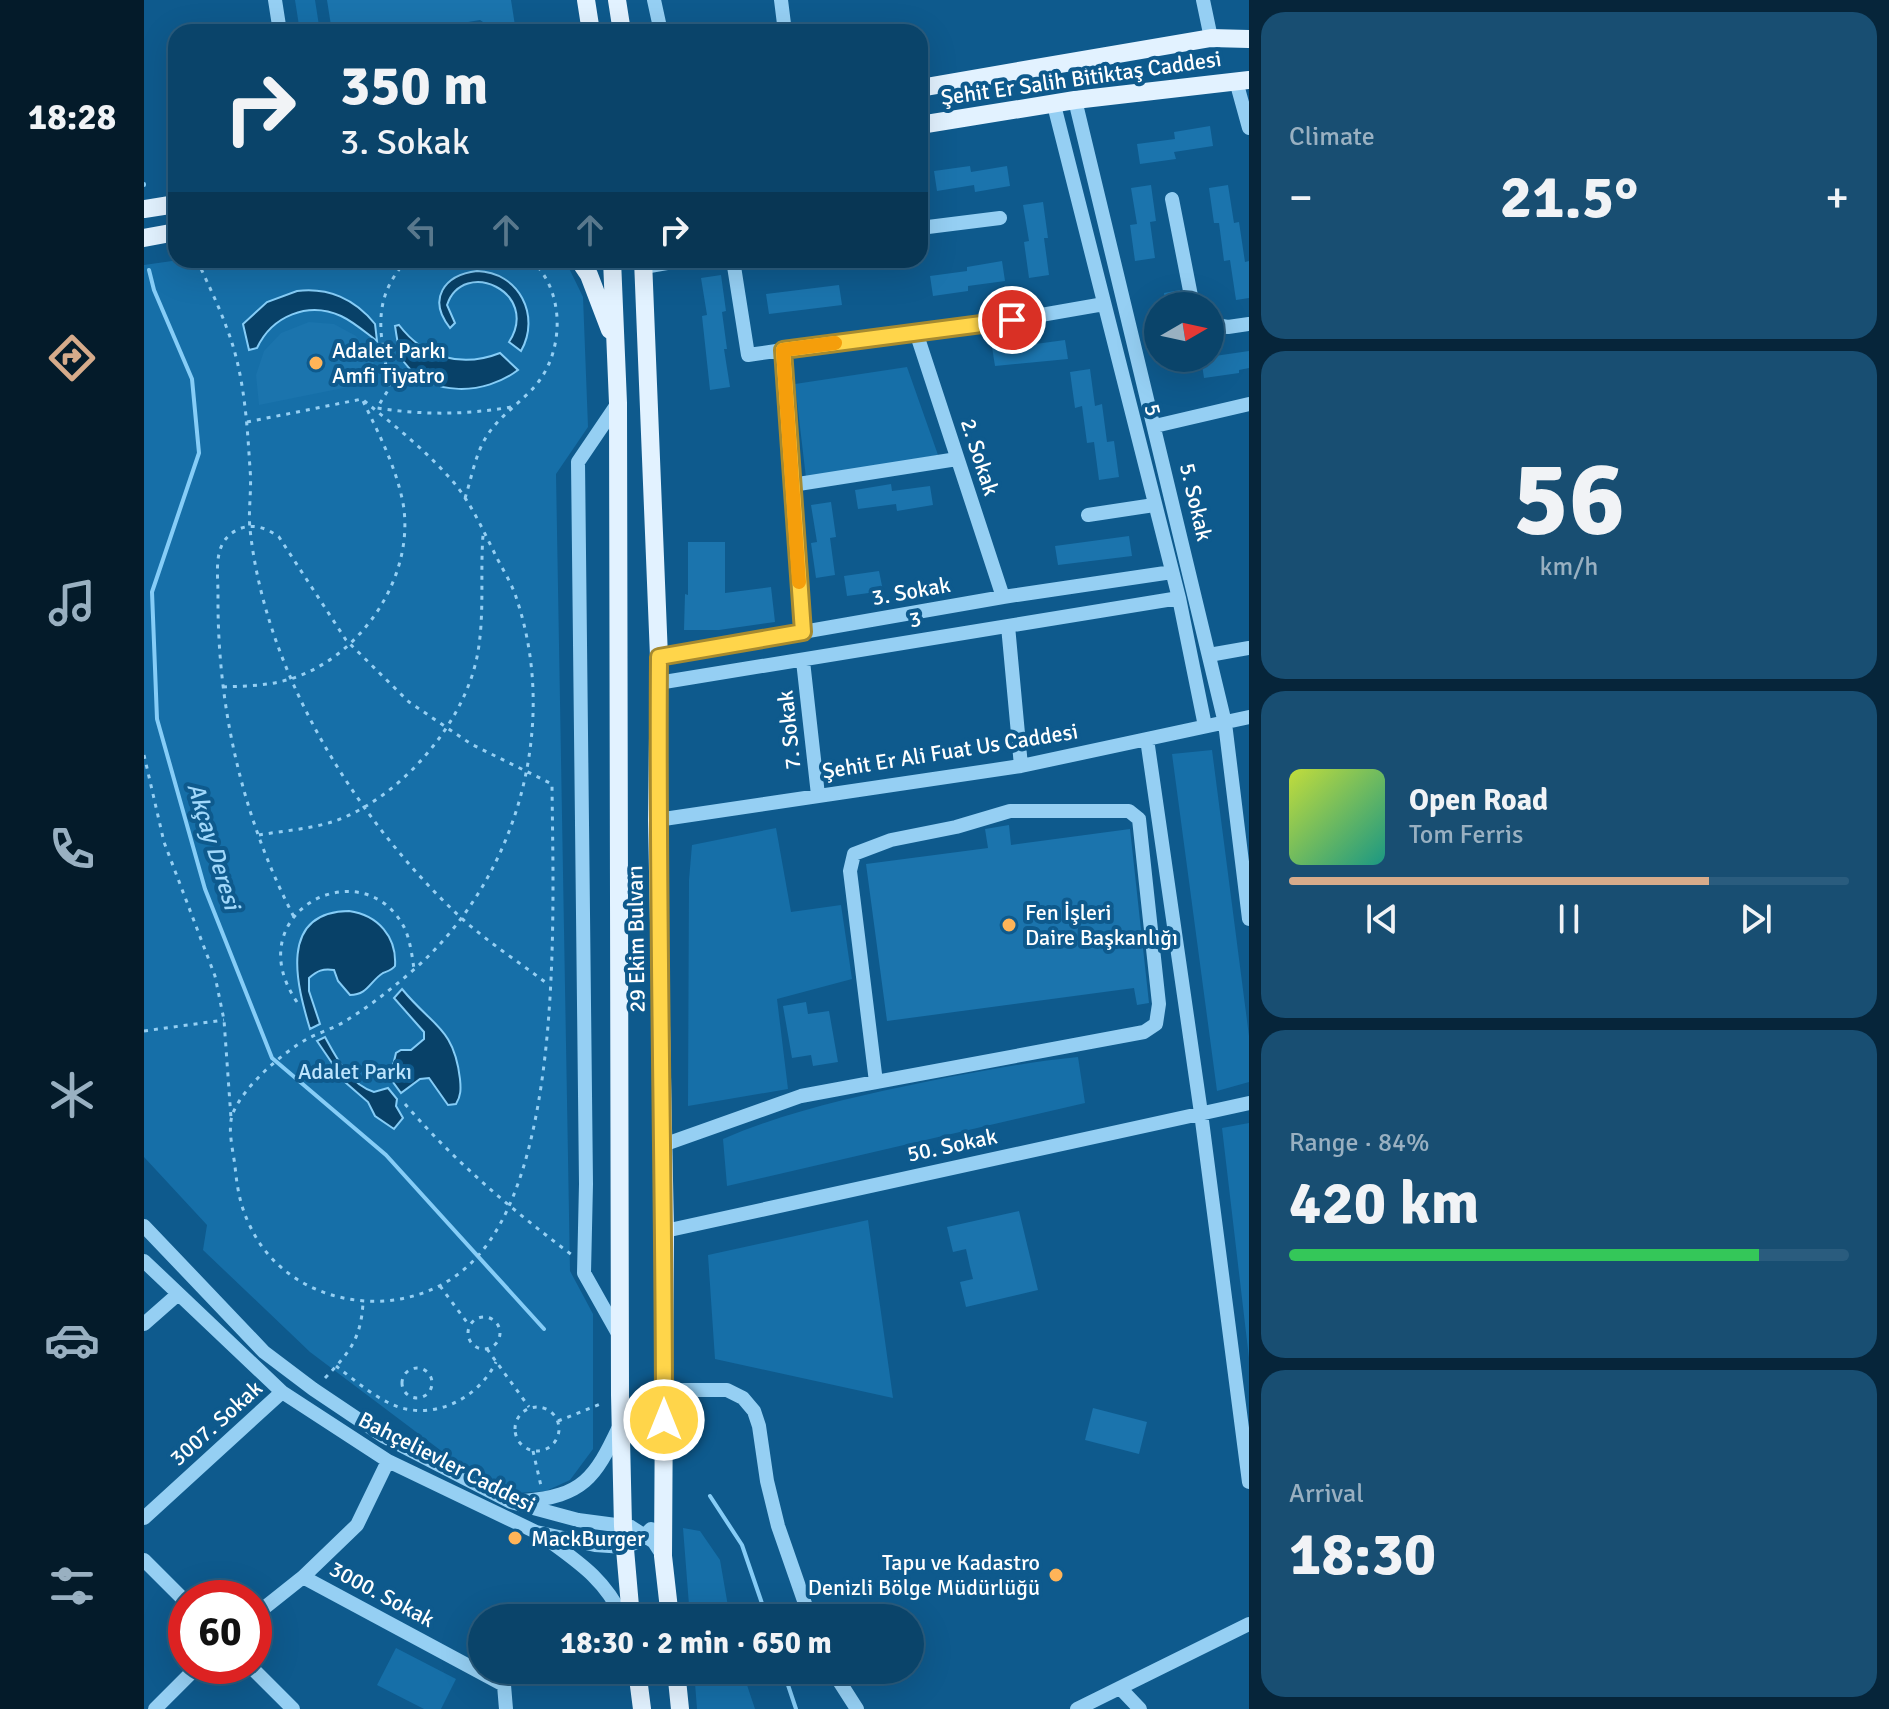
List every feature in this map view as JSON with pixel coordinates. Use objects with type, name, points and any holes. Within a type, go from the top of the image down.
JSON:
[{"type":"main road","points":[[586,0],[590,24]]},
{"type":"main road","points":[[617,0],[621,24]]},
{"type":"main road","name":"Şehit Er Salih Bitiktaş Caddesi","points":[[928,87],[1211,38],[1249,39]]},
{"type":"main road","name":"Şehit Er Salih Bitiktaş Caddesi","points":[[928,124],[1075,100],[1242,81]]},
{"type":"main road","points":[[144,209],[168,205]]},
{"type":"main road","points":[[144,238],[168,234]]},
{"type":"main road","points":[[584,268],[617,349]]},
{"type":"main road","name":"29 Ekim Bulvarı","points":[[612,268],[618,403],[620,1395],[623,1526],[630,1604]]},
{"type":"main road","name":"29 Ekim Bulvarı","points":[[645,268],[659,657],[657,820],[665,1231],[663,1556],[668,1604]]},
{"type":"main road","points":[[639,1684],[642,1709]]},
{"type":"main road","points":[[677,1684],[680,1709]]},
{"type":"street","points":[[275,0],[279,24]]},
{"type":"street","points":[[654,0],[659,24]]},
{"type":"street","points":[[781,0],[784,24]]},
{"type":"street","points":[[1203,0],[1211,38]]},
{"type":"street","points":[[1242,81],[1249,128]]},
{"type":"street","name":"5. Sokak","points":[[1075,100],[1225,723],[1249,919]]},
{"type":"street","name":"5","points":[[1054,105],[1179,598],[1205,726]]},
{"type":"street","points":[[1172,199],[1190,292]]},
{"type":"street","points":[[928,227],[1000,218]]},
{"type":"street","points":[[734,268],[748,355],[1012,320],[1104,304]]},
{"type":"street","points":[[1224,326],[1249,324]]},
{"type":"street","name":"2. Sokak","points":[[916,332],[1003,597]]},
{"type":"street","points":[[783,350],[803,632]]},
{"type":"street","points":[[618,403],[578,462],[586,1184],[584,1273],[620,1338]]},
{"type":"street","points":[[1155,426],[1249,404]]},
{"type":"street","points":[[792,485],[957,459]]},
{"type":"street","points":[[1088,515],[1154,505]]},
{"type":"street","name":"3. Sokak","points":[[659,657],[1003,597],[1172,572]]},
{"type":"street","name":"3","points":[[658,683],[1179,598]]},
{"type":"street","points":[[1008,626],[1021,766]]},
{"type":"street","points":[[1209,655],[1249,648]]},
{"type":"street","name":"7. Sokak","points":[[803,661],[818,795]]},
{"type":"street","name":"Şehit Er Ali Fuat Us Caddesi","points":[[657,820],[1021,766],[1249,717]]},
{"type":"street","points":[[1147,739],[1201,1113],[1249,1482]]},
{"type":"street","points":[[663,1145],[801,1096],[1144,1032],[1156,1024],[1159,1004],[1139,819],[1129,811],[1010,811],[956,827],[891,840],[854,854],[850,871],[876,1082]]},
{"type":"street","name":"50. Sokak","points":[[665,1231],[1249,1103]]},
{"type":"street","name":"Bahçelievler Caddesi","points":[[144,1226],[264,1352],[383,1436],[511,1502],[578,1520],[623,1526],[645,1535],[663,1556]]},
{"type":"street","name":"Bahçelievler Caddesi","points":[[144,1261],[282,1392],[388,1461],[536,1532],[595,1545],[624,1547]]},
{"type":"street","points":[[144,1324],[177,1295]]},
{"type":"street","points":[[664,1390],[727,1390],[743,1398],[754,1411],[778,1526],[805,1604]]},
{"type":"street","name":"3007. Sokak","points":[[144,1518],[282,1392]]},
{"type":"street","points":[[511,1502],[552,1499],[582,1484],[601,1466],[621,1423]]},
{"type":"street","points":[[272,1602],[303,1577],[357,1525],[388,1461]]},
{"type":"street","points":[[624,1547],[645,1535],[657,1523],[663,1508]]},
{"type":"street","points":[[536,1532],[593,1572],[616,1604]]},
{"type":"street","points":[[144,1560],[168,1584]]},
{"type":"street","name":"3000. Sokak","points":[[303,1577],[504,1685],[506,1709]]},
{"type":"street","points":[[1077,1709],[1249,1624]]},
{"type":"street","points":[[155,1709],[180,1684]]},
{"type":"street","points":[[268,1684],[293,1709]]},
{"type":"street","points":[[841,1684],[857,1709]]},
{"type":"street","points":[[1120,1688],[1140,1709]]},
{"type":"path","points":[[201,268],[227,328],[240,373],[252,491],[249,527],[261,592],[291,679],[326,748],[362,807],[418,875],[460,917],[551,987]]},
{"type":"path","points":[[401,268],[387,288],[379,321],[390,387],[377,408],[441,414],[511,407]]},
{"type":"path","points":[[465,498],[484,440],[511,407],[537,384],[553,354],[558,312],[540,268]]},
{"type":"path","points":[[247,422],[362,399]]},
{"type":"path","points":[[231,1118],[253,1080],[307,1039],[341,1024],[377,1001],[414,969],[473,902],[503,850],[518,805],[534,732],[531,665],[517,599],[484,531],[449,476],[362,399]]},
{"type":"path","points":[[223,687],[265,685],[317,668],[373,621],[388,592],[399,563],[405,532],[403,504],[391,459],[362,399]]},
{"type":"path","points":[[144,755],[164,842],[215,976],[224,1020],[238,1195],[251,1229],[272,1259],[300,1282],[334,1297],[363,1302],[406,1299],[440,1286],[472,1262],[509,1207],[533,1136],[551,987],[552,784],[471,744],[409,702],[349,644],[279,537],[262,527],[249,527],[227,537],[218,553],[217,641],[227,718],[242,785],[272,875],[294,917]]},
{"type":"path","points":[[258,835],[332,822],[390,790],[424,758],[459,705],[477,659],[482,612],[484,531]]},
{"type":"path","points":[[297,1002],[281,972],[279,955],[283,938],[294,917],[315,899],[331,893],[365,895],[381,902],[394,913],[404,927],[414,969]]},
{"type":"path","points":[[144,1031],[224,1020]]},
{"type":"path","points":[[405,1104],[441,1145],[509,1207],[584,1264]]},
{"type":"path","points":[[440,1286],[469,1326]]},
{"type":"path","points":[[313,1389],[353,1346],[362,1323],[363,1302]]},
{"type":"path","points":[[476,1318],[492,1319],[498,1325],[499,1338],[495,1345],[487,1349],[479,1348],[472,1344],[468,1336],[469,1326],[476,1318]]},
{"type":"path","points":[[487,1349],[530,1407]]},
{"type":"path","points":[[336,1366],[388,1403],[421,1410],[445,1407],[464,1399],[489,1377],[496,1362]]},
{"type":"path","points":[[416,1368],[427,1372],[432,1382],[428,1393],[417,1397],[407,1393],[402,1383],[406,1372],[416,1368]]},
{"type":"path","points":[[558,1421],[620,1395]]},
{"type":"path","points":[[417,1397],[421,1410]]},
{"type":"path","points":[[530,1407],[547,1408],[558,1421],[559,1433],[554,1444],[544,1450],[533,1451],[518,1441],[515,1430],[517,1419],[530,1407]]},
{"type":"path","points":[[533,1451],[544,1500]]},
{"type":"green space","points":[[295,0],[315,0],[319,24],[299,24]]},
{"type":"green space","name":"Adalet Parkı","points":[[168,262],[168,268],[569,268],[583,297],[588,427],[556,474],[570,1271],[593,1314],[593,1449],[570,1480],[546,1491],[517,1493],[468,1471],[310,1352],[203,1250],[207,1225],[144,1157],[144,265]]},
{"type":"green space","points":[[907,367],[938,455],[806,478],[795,384]]},
{"type":"green space","points":[[1212,750],[1249,1036],[1249,1082],[1217,1091],[1172,754]]},
{"type":"green space","points":[[776,828],[791,912],[841,905],[852,979],[777,999],[788,1089],[688,1106],[689,880],[692,845]]},
{"type":"green space","points":[[1078,1057],[1085,1103],[727,1186],[723,1139],[747,1129],[797,1112],[874,1093],[1001,1068]]},
{"type":"green space","points":[[1249,1123],[1249,1358],[1222,1128]]},
{"type":"green space","points":[[868,1220],[893,1398],[715,1359],[708,1255]]},
{"type":"green space","points":[[683,1528],[700,1531],[720,1560],[728,1604],[689,1604]]},
{"type":"green space","points":[[396,1648],[456,1679],[441,1709],[424,1709],[377,1685]]},
{"type":"green space","points":[[695,1684],[747,1684],[755,1709],[697,1709]]},
{"type":"shaded area","points":[[477,271],[504,279],[522,298],[528,324],[527,338],[521,351],[509,342],[516,324],[515,308],[508,296],[496,287],[482,282],[468,284],[456,291],[447,305],[455,323],[450,328],[443,317],[440,307],[442,290],[465,273]]},
{"type":"shaded area","points":[[297,291],[330,293],[350,302],[375,324],[377,341],[341,316],[316,310],[292,314],[281,320],[257,348],[249,350],[243,324],[267,302]]},
{"type":"shaded area","points":[[399,325],[420,345],[445,357],[472,360],[500,353],[518,370],[475,388],[443,387],[429,382],[415,374],[404,362],[395,326]]},
{"type":"shaded area","points":[[349,911],[369,917],[384,929],[393,946],[395,966],[365,990],[350,995],[338,981],[334,970],[323,970],[309,978],[309,991],[320,1024],[310,1029],[298,973],[302,937],[311,924],[326,915]]},
{"type":"shaded area","points":[[402,989],[440,1028],[453,1048],[460,1083],[456,1104],[448,1105],[429,1078],[420,1079],[401,1093],[390,1078],[396,1053],[411,1050],[424,1039],[424,1032],[394,998]]},
{"type":"shaded area","points":[[325,1037],[345,1069],[358,1083],[374,1092],[388,1088],[397,1099],[396,1106],[403,1118],[394,1129],[375,1116],[368,1102],[345,1082],[317,1041]]},
{"type":"building","points":[[327,0],[511,0],[515,24],[486,24],[480,20],[457,24],[331,24]]},
{"type":"building","points":[[1210,126],[1213,146],[1174,152],[1176,159],[1140,164],[1137,144],[1175,139],[1174,132]]},
{"type":"building","points":[[970,166],[971,172],[1007,166],[1010,186],[975,192],[974,185],[937,191],[934,171]]},
{"type":"building","points":[[1151,185],[1156,221],[1150,222],[1155,258],[1135,261],[1130,225],[1137,224],[1131,188]]},
{"type":"building","points":[[1228,185],[1234,223],[1239,222],[1245,262],[1249,261],[1249,298],[1236,300],[1230,260],[1224,261],[1219,223],[1214,223],[1209,188]]},
{"type":"building","points":[[1043,202],[1049,275],[1029,278],[1024,242],[1029,241],[1023,205]]},
{"type":"building","points":[[1002,261],[1005,281],[968,286],[968,291],[933,296],[930,276],[967,271],[967,267]]},
{"type":"building","points":[[721,275],[726,311],[722,312],[727,349],[724,349],[730,387],[710,390],[702,316],[707,315],[701,278]]},
{"type":"building","points":[[839,285],[842,305],[769,314],[766,294]]},
{"type":"building","name":"Adalet Parkı Amfi Tiyatro","points":[[309,322],[334,324],[356,336],[372,357],[378,381],[259,405],[256,375],[264,351],[281,333]]},
{"type":"building","points":[[1065,340],[1068,359],[995,366],[992,347],[1027,341],[1028,345]]},
{"type":"building","points":[[1249,351],[1249,368],[1239,370],[1239,373],[1204,378],[1203,372],[1224,372],[1224,355]]},
{"type":"building","points":[[1090,369],[1095,406],[1102,404],[1107,442],[1114,441],[1119,477],[1099,480],[1094,442],[1087,443],[1082,406],[1075,408],[1070,372]]},
{"type":"building","points":[[891,484],[892,491],[930,486],[933,505],[897,511],[896,504],[858,509],[855,490]]},
{"type":"building","points":[[831,502],[836,537],[830,538],[835,575],[816,578],[811,543],[817,542],[811,505]]},
{"type":"building","points":[[1129,536],[1132,556],[1058,565],[1055,546]]},
{"type":"building","points":[[688,542],[725,542],[725,593],[771,587],[775,622],[719,630],[684,630],[685,594],[688,595]]},
{"type":"building","points":[[879,571],[883,591],[847,596],[844,576]]},
{"type":"building","name":"Fen İşleri Daire Başkanlığı","points":[[1009,825],[1011,845],[1130,829],[1149,1003],[1137,1005],[1134,988],[887,1021],[866,864],[988,848],[985,829]]},
{"type":"building","points":[[806,1002],[808,1014],[829,1011],[838,1062],[813,1066],[811,1055],[792,1058],[783,1006]]},
{"type":"building","points":[[1019,1211],[1038,1290],[966,1307],[960,1282],[973,1279],[966,1249],[953,1252],[947,1227]]},
{"type":"building","points":[[1093,1408],[1147,1422],[1139,1454],[1085,1440]]},
{"type":"waterway","name":"Akçay Deresi","points":[[149,270],[154,290],[192,379],[199,453],[152,592],[157,719],[205,889],[272,1058],[386,1155],[544,1329]]},
{"type":"waterway","name":"Akçay Deresi","points":[[710,1496],[742,1545],[762,1604]]},
{"type":"waterway","name":"Akçay Deresi","points":[[788,1684],[796,1709]]},
{"type":"slow traffic","points":[[799,582],[783,350],[835,343]]},
{"type":"place","name":"Adalet Parkı Amfi Tiyatro","points":[[316,363]]},
{"type":"place","name":"Fen İşleri Daire Başkanlığı","points":[[1009,925]]},
{"type":"place","name":"MackBurger","points":[[515,1538]]},
{"type":"place","name":"Tapu ve Kadastro Denizli Bölge Müdürlüğü","points":[[1056,1575]]},
{"type":"route","points":[[664,1420],[665,1231],[657,820],[659,657],[803,632],[783,350],[1012,320]]}]
